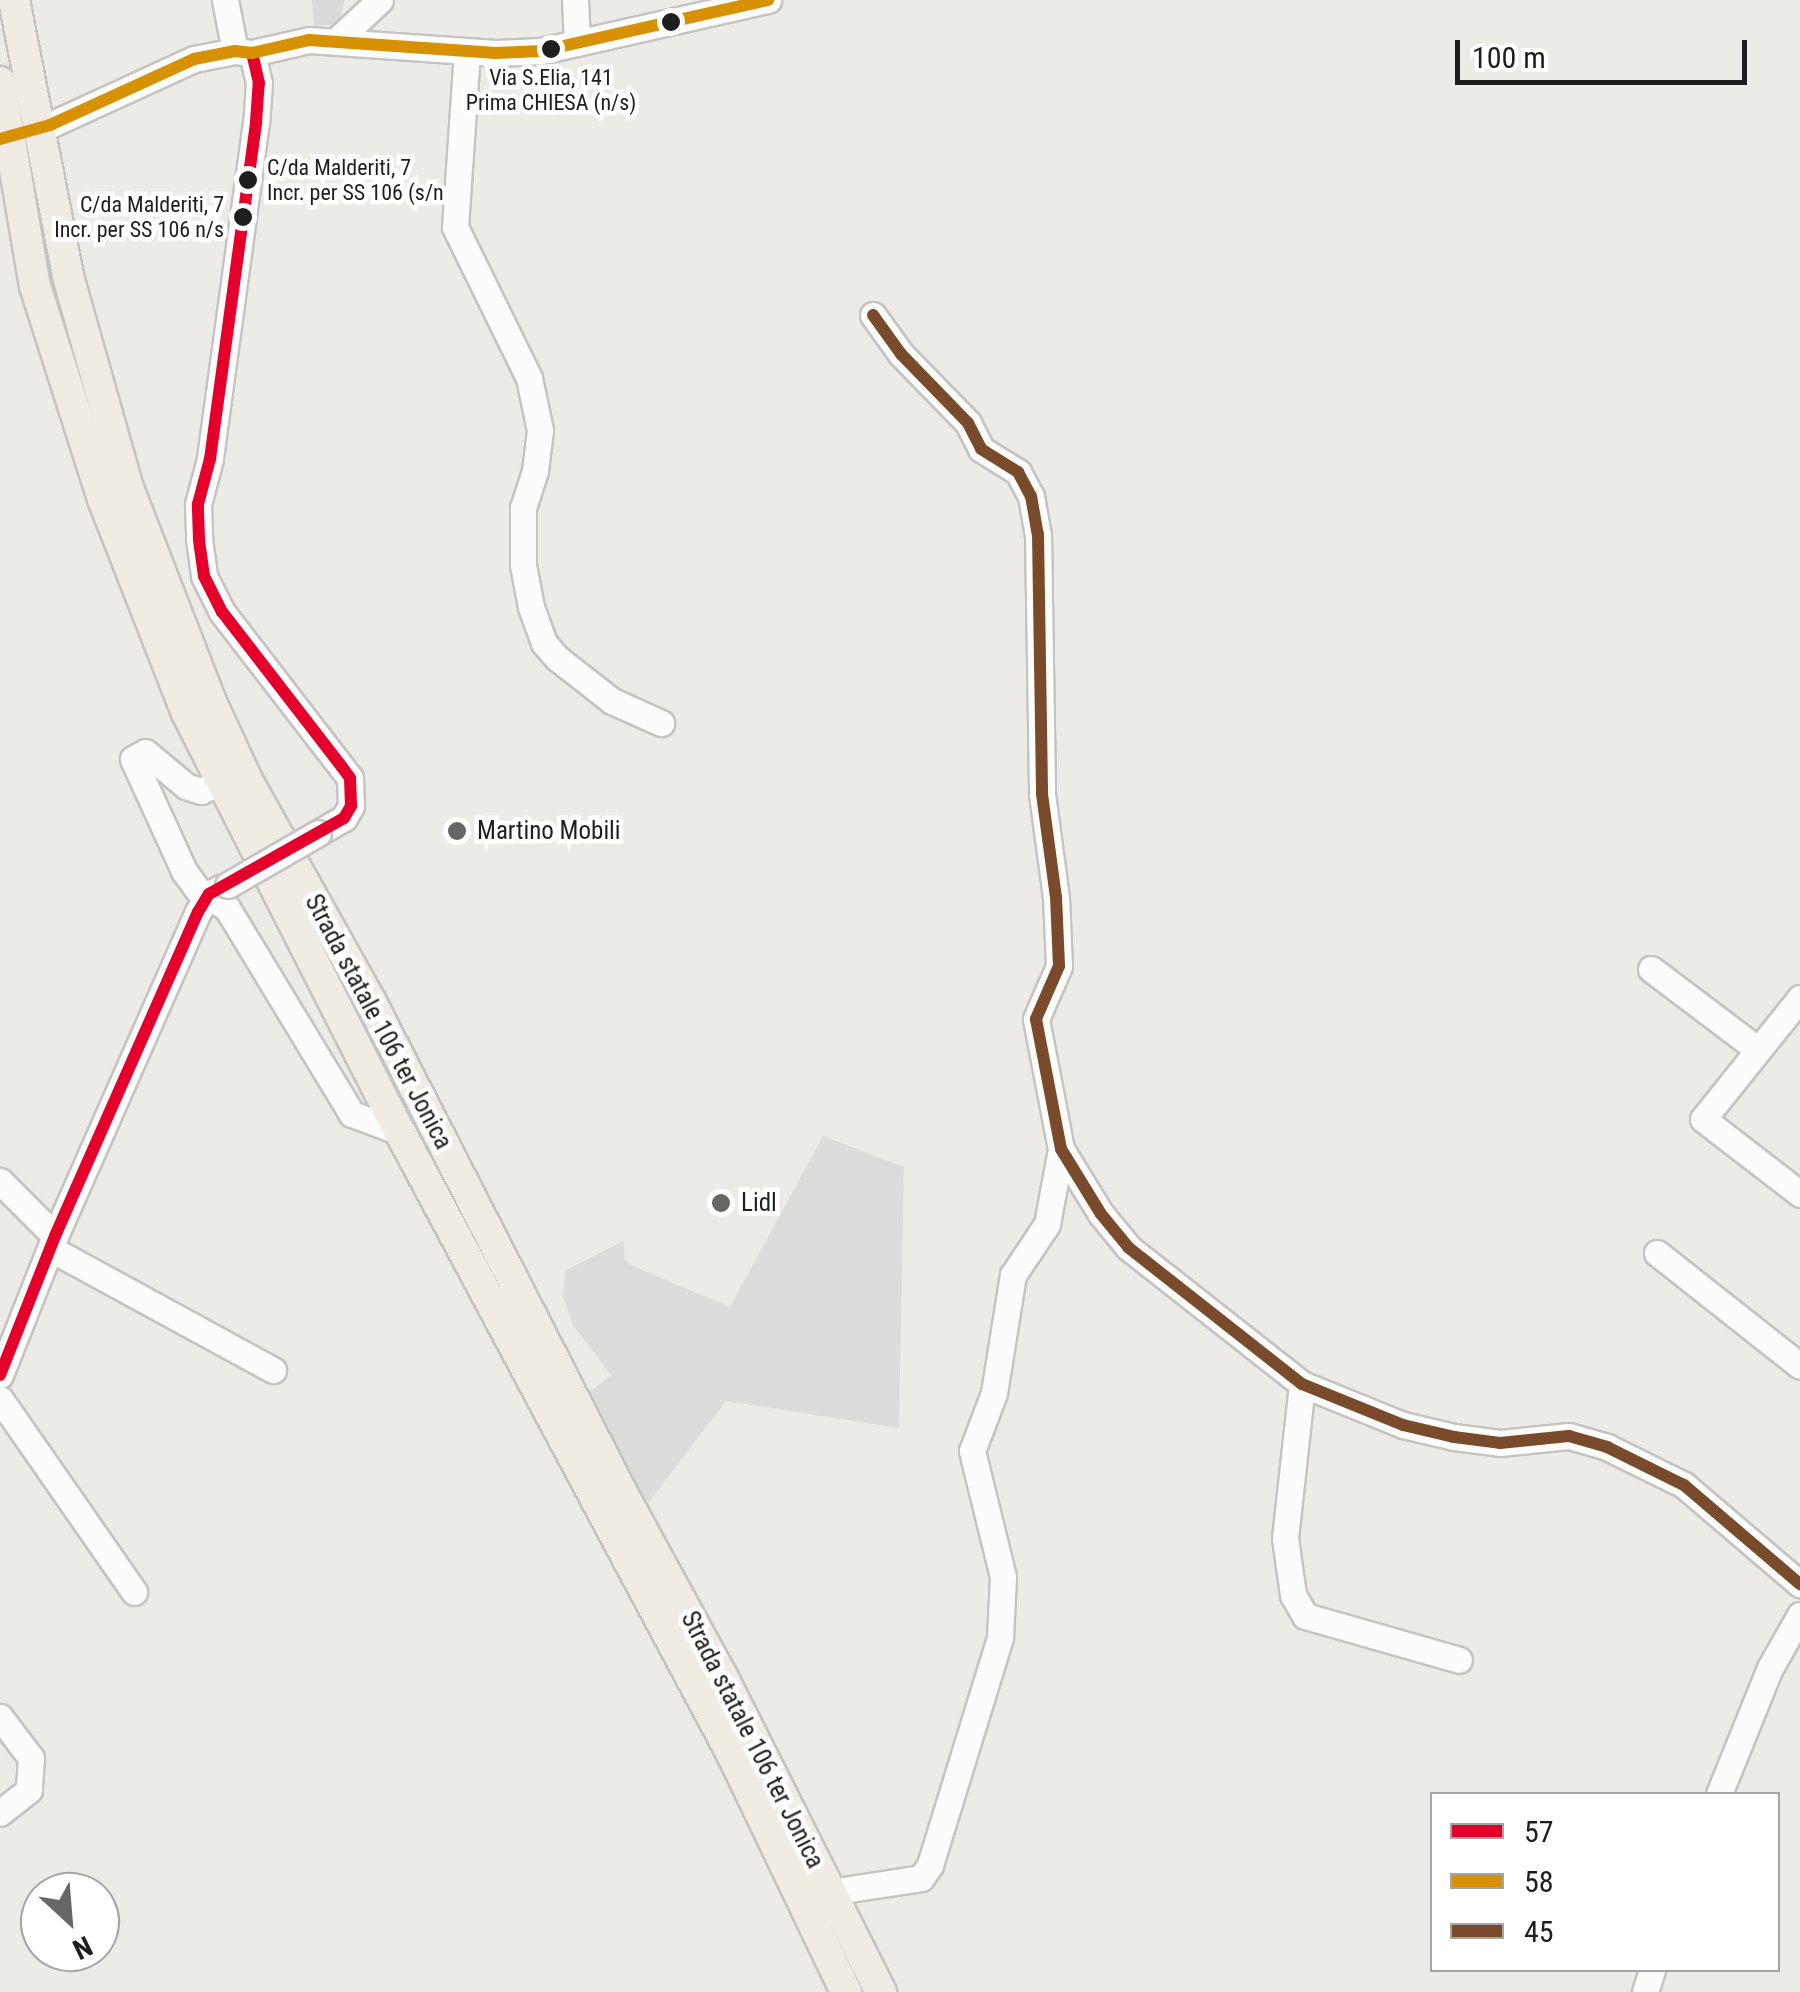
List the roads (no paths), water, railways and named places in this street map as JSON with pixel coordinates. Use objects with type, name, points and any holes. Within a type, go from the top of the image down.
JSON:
[{"type":"main road","name":"Strada statale 106 ter Jonica","points":[[14,0],[68,276],[128,488],[212,702],[248,782],[370,1000],[881,1992]]},
{"type":"main road","name":"Strada statale 106 ter Jonica","points":[[0,82],[5,164],[35,286],[103,498],[187,713],[400,1132],[733,1756],[843,1991]]},
{"type":"street","points":[[220,782],[202,791],[186,786],[145,752],[132,760],[184,871],[198,890],[218,890],[344,818],[352,792],[350,778],[222,612],[204,576],[198,504],[210,459],[259,83],[225,0]]},
{"type":"street","points":[[336,41],[380,0]]},
{"type":"street","points":[[575,0],[577,43]]},
{"type":"street","points":[[50,125],[194,59],[308,40],[467,51],[540,51],[768,0]]},
{"type":"street","points":[[467,51],[455,227],[529,378],[540,430],[535,472],[523,508],[522,565],[532,607],[544,643],[557,658],[612,701],[661,723]]},
{"type":"street","points":[[873,315],[901,354],[968,423],[981,449],[1018,472],[1030,496],[1038,534],[1042,794],[1056,897],[1058,966],[1036,1020],[1061,1150],[1101,1214],[1129,1248],[1302,1384],[1403,1425],[1454,1437],[1500,1443],[1570,1436],[1607,1448],[1684,1485],[1800,1584]]},
{"type":"street","points":[[218,890],[352,1114],[400,1132]]},
{"type":"street","points":[[0,1375],[53,1242],[218,890]]},
{"type":"street","points":[[1651,969],[1758,1050]]},
{"type":"street","points":[[1800,998],[1703,1119],[1800,1194]]},
{"type":"street","points":[[830,1892],[921,1878],[936,1846],[1000,1636],[1004,1577],[972,1451],[998,1374],[1012,1275],[1047,1224],[1061,1150]]},
{"type":"street","points":[[0,1181],[53,1242],[274,1370]]},
{"type":"street","points":[[1658,1253],[1800,1366]]},
{"type":"street","points":[[1302,1384],[1284,1538],[1294,1596],[1304,1616],[1459,1660]]},
{"type":"street","points":[[0,1399],[134,1592]]},
{"type":"street","points":[[1720,1792],[1770,1668],[1800,1615]]},
{"type":"street","points":[[0,1716],[31,1758],[29,1790],[0,1813]]},
{"type":"place","name":"Via S.Elia, 141 Prima CHIESA (n/s)","points":[[551,49]]},
{"type":"place","name":"C/da Malderiti, 7 Incr. per SS 106 (s/n","points":[[248,180]]},
{"type":"place","name":"C/da Malderiti, 7 Incr. per SS 106 n/s","points":[[243,217]]},
{"type":"place","name":"Martino Mobili","points":[[457,831]]},
{"type":"place","name":"Lidl","points":[[721,1203]]}]
